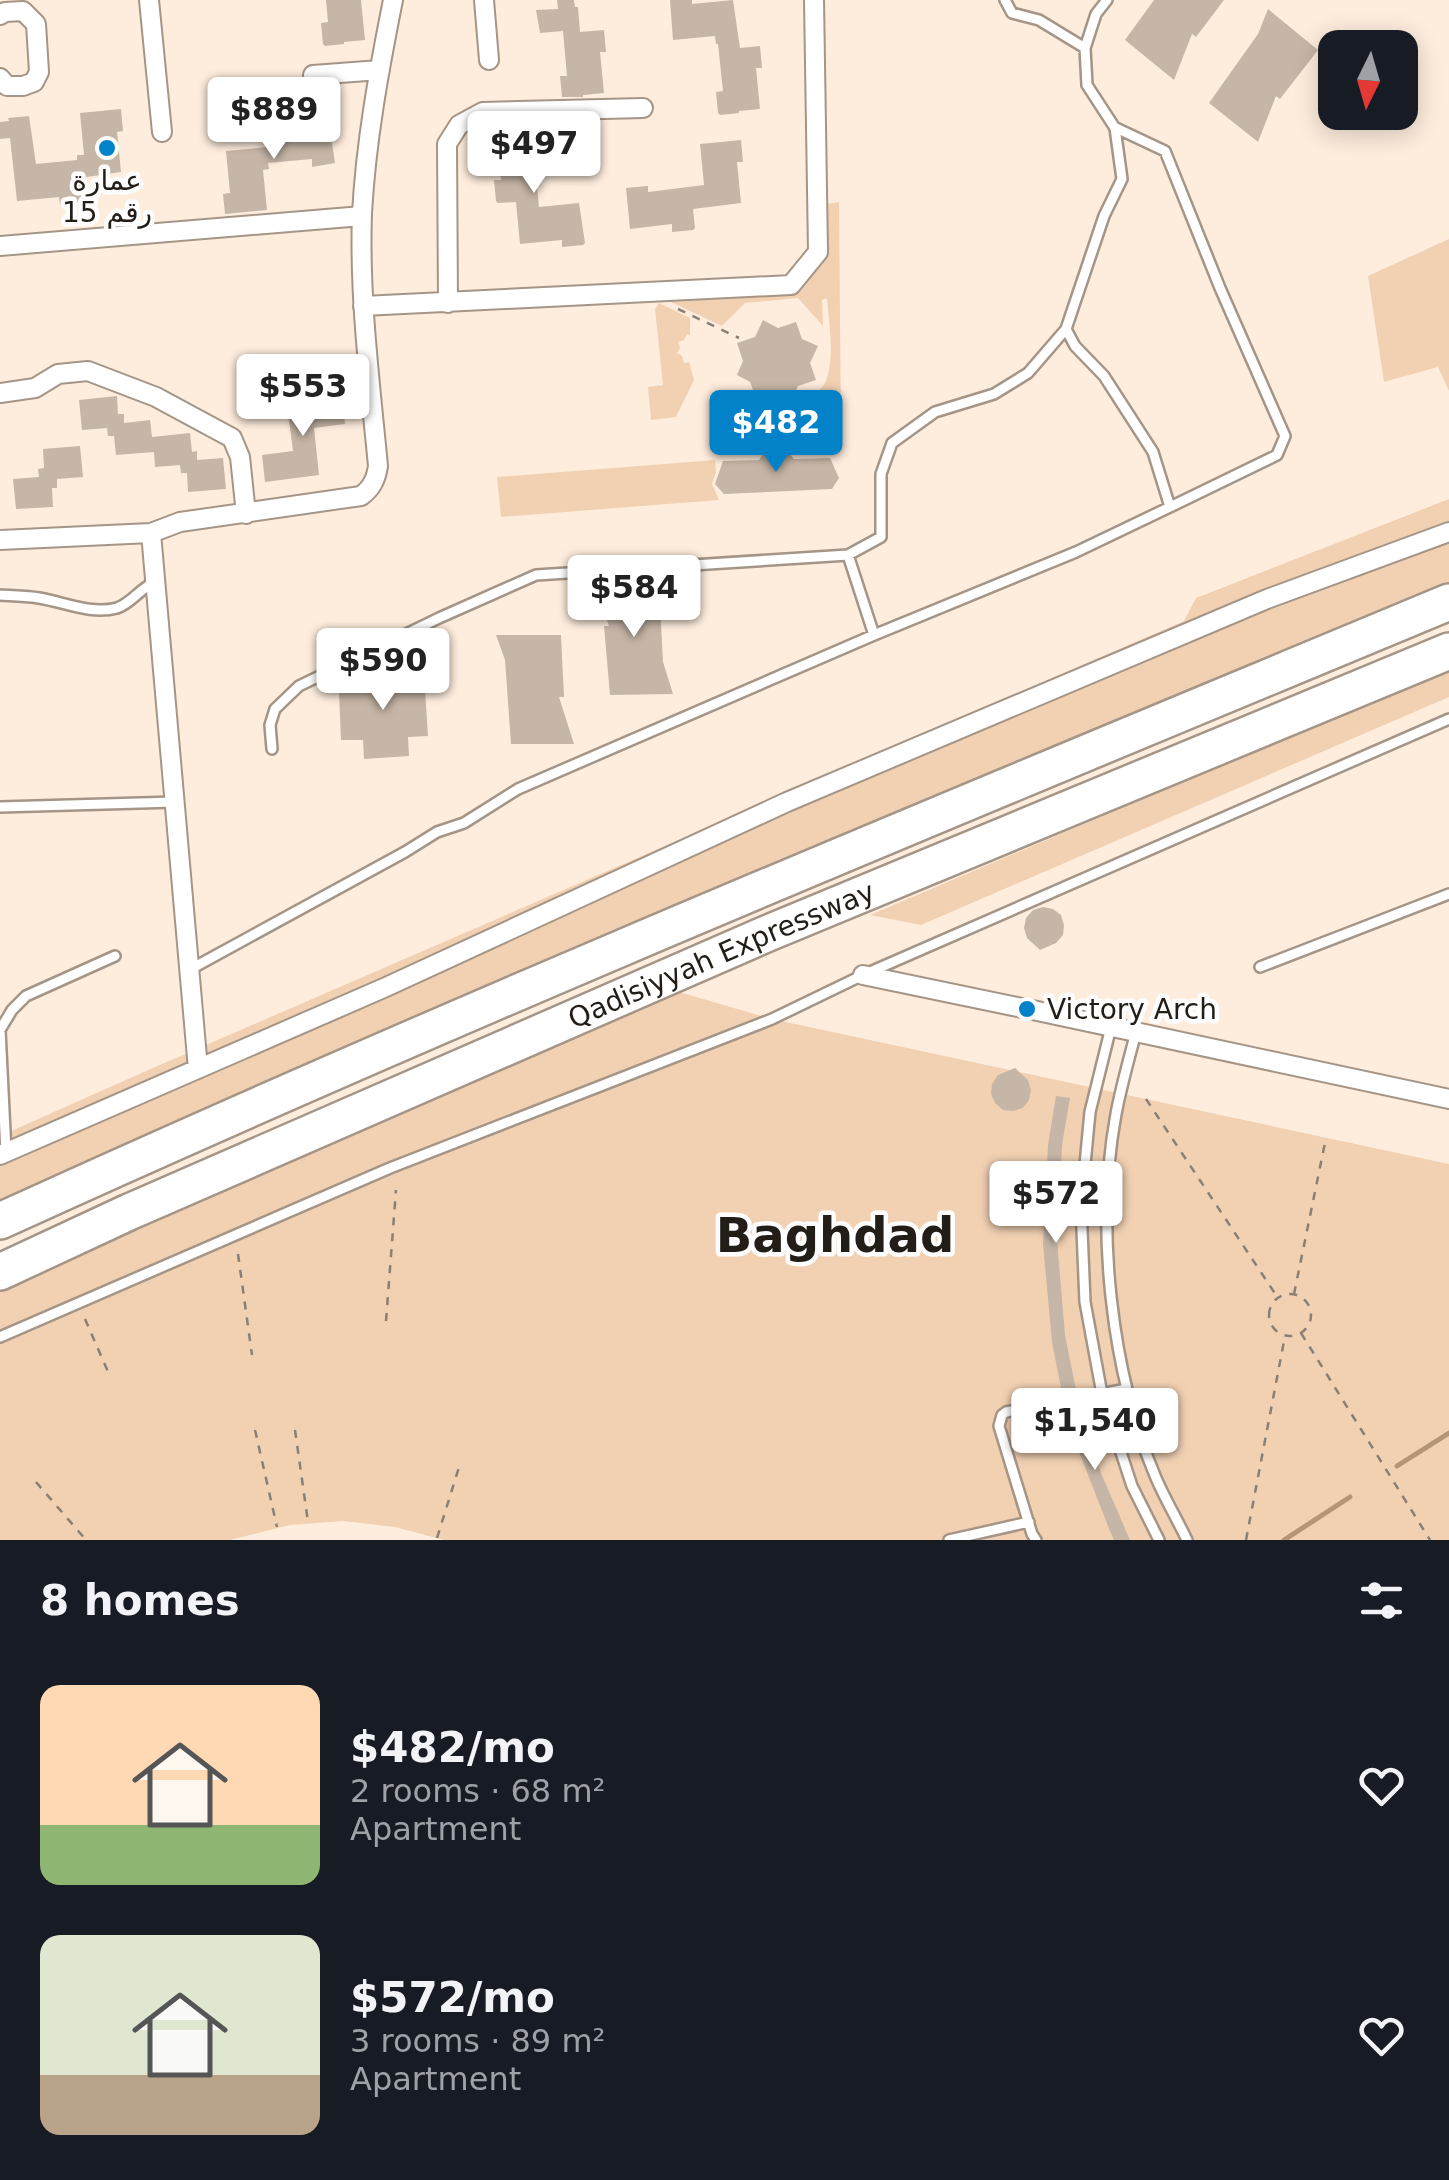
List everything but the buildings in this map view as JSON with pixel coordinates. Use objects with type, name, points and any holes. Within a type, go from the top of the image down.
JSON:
[{"type":"highway","name":"Qadisiyyah Expressway","points":[[0,1221],[748,894],[1449,602]]},
{"type":"highway","name":"Qadisiyyah Expressway","points":[[0,1272],[766,934],[1449,652]]},
{"type":"street","points":[[149,0],[162,132]]},
{"type":"street","points":[[0,540],[151,533],[180,522],[361,496],[369,490],[378,466],[363,306],[362,216],[369,133],[393,0]]},
{"type":"street","points":[[484,0],[489,60]]},
{"type":"street","points":[[363,306],[791,285],[818,252],[814,0]]},
{"type":"street","points":[[0,15],[23,11],[36,24],[39,72],[34,82],[23,86],[7,86],[0,78]]},
{"type":"street","points":[[313,75],[380,70]]},
{"type":"street","points":[[448,303],[447,144],[459,125],[483,112],[643,108]]},
{"type":"street","points":[[0,246],[362,216]]},
{"type":"street","points":[[0,393],[36,388],[58,374],[88,371],[156,397],[232,438],[240,457],[246,514]]},
{"type":"street","points":[[3,1153],[386,987],[787,802],[1268,599],[1449,532]]},
{"type":"street","points":[[151,533],[198,1069]]},
{"type":"street","points":[[863,976],[1449,1099]]},
{"type":"lane","points":[[1005,0],[1012,13],[1039,20],[1085,48]]},
{"type":"lane","points":[[272,749],[270,725],[275,709],[300,686],[536,575],[848,555],[880,538],[881,474],[892,443],[935,412],[994,394],[1028,373],[1066,329],[1104,216],[1122,179],[1114,127],[1086,85],[1085,48],[1096,14],[1107,0]]},
{"type":"lane","points":[[189,970],[437,832],[464,824],[518,789],[1076,552],[1277,455],[1285,436],[1165,151],[1114,127]]},
{"type":"lane","points":[[1066,329],[1075,346],[1104,376],[1153,452],[1170,508]]},
{"type":"lane","points":[[848,555],[874,636]]},
{"type":"lane","points":[[0,596],[114,609],[155,582]]},
{"type":"lane","points":[[0,1337],[390,1168],[772,1019],[1449,718]]},
{"type":"lane","points":[[0,808],[174,802]]},
{"type":"lane","points":[[1260,967],[1449,894]]},
{"type":"lane","points":[[3,1153],[0,1030],[26,996],[115,956]]},
{"type":"lane","points":[[1111,1027],[1090,1112],[1081,1206],[1085,1302],[1102,1394],[1132,1486],[1159,1540]]},
{"type":"lane","points":[[1136,1032],[1115,1116],[1106,1207],[1110,1299],[1126,1389],[1155,1476],[1187,1540]]},
{"type":"lane","points":[[1078,1398],[1126,1389]]},
{"type":"lane","points":[[1036,1540],[1000,1420],[1006,1412],[1064,1401]]},
{"type":"lane","points":[[950,1540],[1028,1522]]},
{"type":"path","points":[[661,292],[664,302],[739,338]]},
{"type":"path","points":[[1146,1099],[1278,1298]]},
{"type":"path","points":[[1294,1294],[1326,1138]]},
{"type":"path","points":[[386,1321],[396,1190]]},
{"type":"path","points":[[238,1254],[252,1355]]},
{"type":"path","points":[[1294,1294],[1305,1300],[1311,1312],[1310,1324],[1302,1334],[1285,1336],[1274,1330],[1269,1319],[1270,1307],[1278,1298],[1294,1294]]},
{"type":"path","points":[[85,1320],[108,1374]]},
{"type":"path","points":[[1302,1334],[1430,1540]]},
{"type":"path","points":[[1246,1540],[1285,1336]]},
{"type":"path","points":[[255,1430],[277,1527]]},
{"type":"path","points":[[294,1430],[308,1522]]},
{"type":"path","points":[[437,1538],[460,1464]]},
{"type":"path","points":[[36,1482],[86,1540]]},
{"type":"shaded area","points":[[839,202],[841,434],[802,437],[803,430],[796,423],[797,410],[822,387],[829,371],[827,298],[822,300],[823,326],[798,298],[745,303],[722,326],[671,302],[670,295],[798,288],[823,262],[828,249],[828,204]]},
{"type":"shaded area","points":[[1449,239],[1449,391],[1438,367],[1384,382],[1368,276]]},
{"type":"shaded area","points":[[659,303],[690,318],[690,335],[678,342],[677,353],[684,363],[689,362],[694,380],[676,417],[651,420],[648,387],[663,385],[655,309]]},
{"type":"shaded area","points":[[715,460],[712,484],[719,500],[501,517],[497,477]]},
{"type":"shaded area","points":[[1449,499],[1449,586],[0,1206],[0,1136],[1184,621],[1196,598]]},
{"type":"shaded area","points":[[1449,669],[1449,697],[921,925],[870,915]]},
{"type":"shaded area","points":[[679,992],[772,1019],[1449,1164],[1449,1540],[444,1540],[395,1527],[343,1521],[290,1525],[230,1540],[0,1540],[0,1288]]},
{"type":"waterway","points":[[1397,1466],[1449,1433]]},
{"type":"waterway","points":[[1284,1540],[1350,1497]]},
{"type":"place","name":"عمارة رقم 15","points":[[107,148]]},
{"type":"place","name":"Victory Arch","points":[[1027,1009]]},
{"type":"district","name":"Baghdad","points":[[835,1235]]}]
